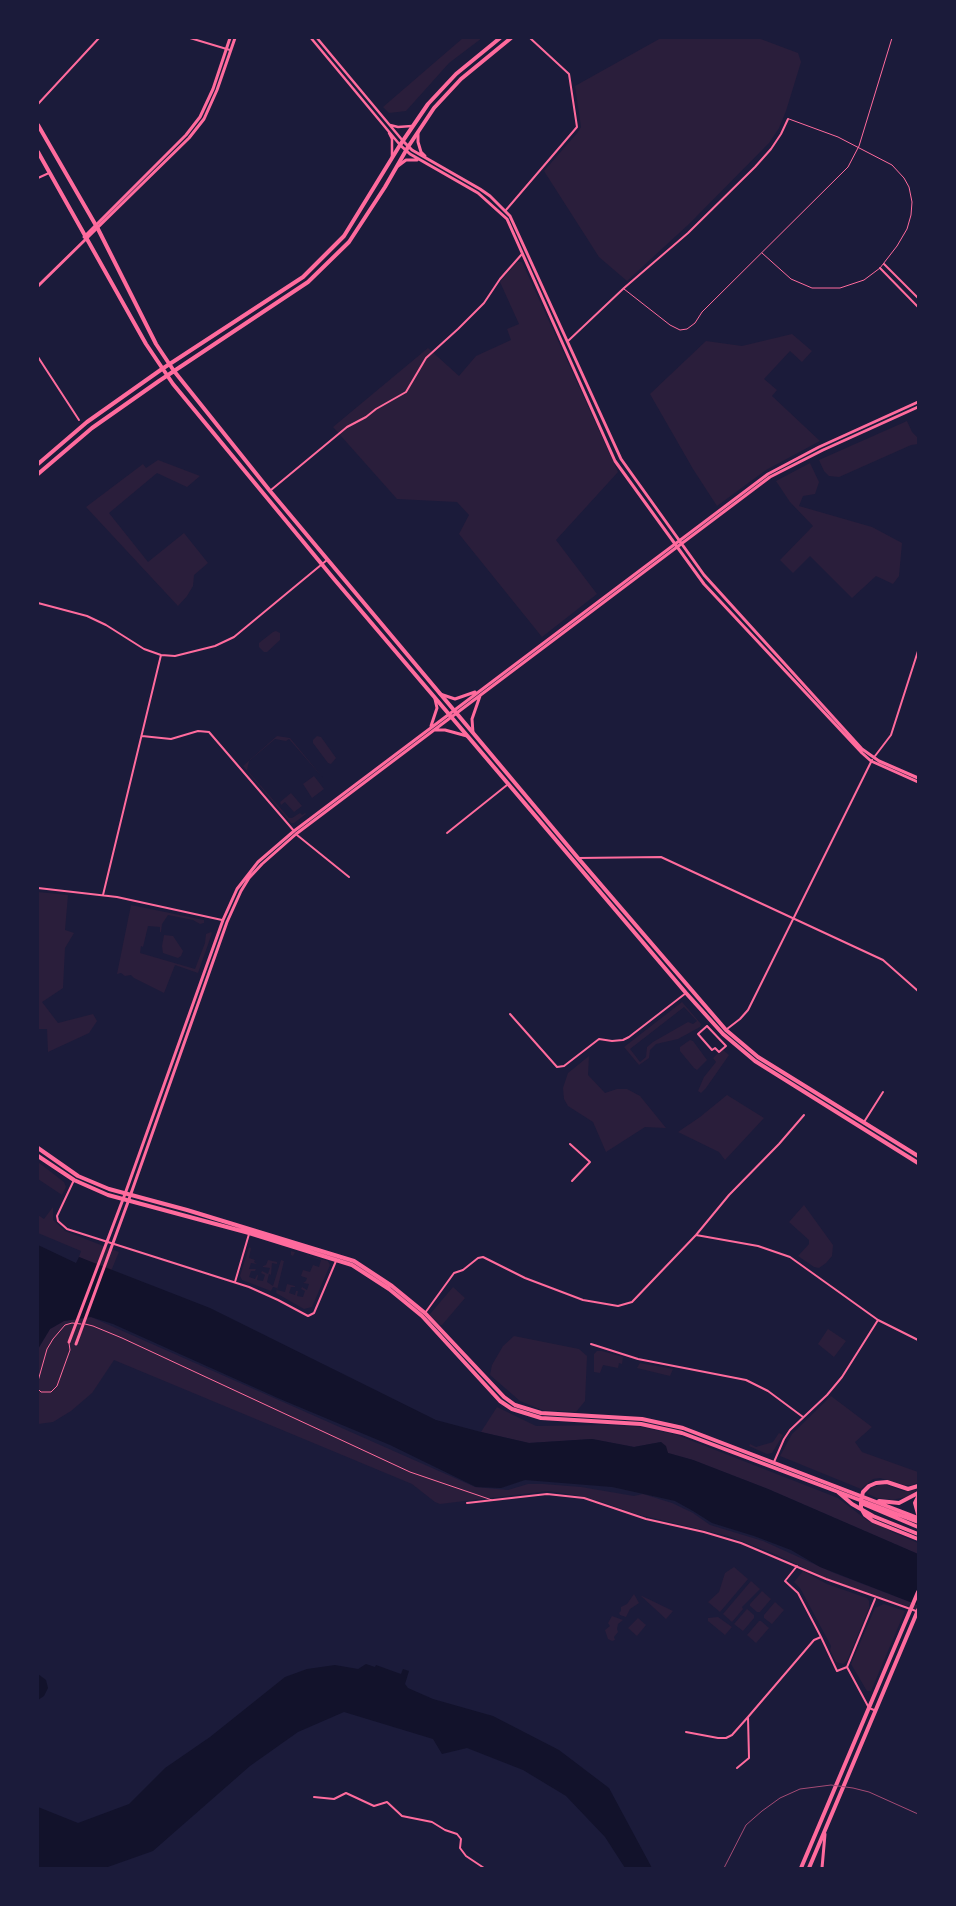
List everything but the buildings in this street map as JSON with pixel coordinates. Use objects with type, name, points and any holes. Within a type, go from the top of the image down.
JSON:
[{"type":"main road","points":[[38,286],[189,138],[204,119],[217,90],[230,38]]},
{"type":"main road","points":[[228,49],[235,38]]},
{"type":"main road","points":[[38,464],[87,422],[162,369],[303,277],[344,236],[428,104],[456,74],[500,38]]},
{"type":"main road","points":[[38,474],[79,437],[308,282],[349,242],[406,149],[434,108],[461,79],[511,38]]},
{"type":"main road","points":[[38,125],[97,227],[156,344],[174,371],[270,491],[439,694],[453,714]]},
{"type":"main road","points":[[418,132],[419,147],[426,161]]},
{"type":"main road","points":[[402,143],[406,149],[478,193],[502,213],[615,462],[704,584],[856,748],[872,759],[918,782]]},
{"type":"main road","points":[[38,152],[167,376],[434,696],[453,714],[726,1030],[758,1057],[918,1156]]},
{"type":"main road","points":[[396,168],[406,160],[426,161],[480,189],[506,210],[621,459],[680,542],[715,589],[872,759],[918,778]]},
{"type":"main road","points":[[69,1342],[125,1194],[223,920],[237,888],[258,862],[768,474],[819,447],[918,402]]},
{"type":"main road","points":[[680,542],[770,477],[823,450],[918,407]]},
{"type":"main road","points":[[439,694],[455,699],[484,690]]},
{"type":"main road","points":[[472,736],[472,719],[478,699],[484,690]]},
{"type":"main road","points":[[432,729],[437,708],[434,696]]},
{"type":"main road","points":[[432,729],[472,736],[509,783],[723,1034],[755,1061],[918,1163]]},
{"type":"main road","points":[[76,1344],[228,922],[241,891],[249,878],[262,864],[295,833]]},
{"type":"main road","points":[[38,1148],[78,1176],[93,1183],[125,1194],[233,1223],[354,1261],[392,1286],[424,1313],[504,1397],[515,1405],[541,1413],[642,1419],[683,1428],[918,1518]]},
{"type":"main road","points":[[38,1156],[74,1180],[122,1200],[185,1215],[337,1259],[367,1273],[422,1316],[500,1401],[512,1409],[541,1418],[641,1424],[682,1433],[918,1522]]},
{"type":"main road","points":[[918,1486],[908,1489],[882,1482],[868,1486],[863,1492],[861,1500],[861,1508],[865,1515],[873,1521],[918,1539]]},
{"type":"main road","points":[[834,1490],[852,1504],[873,1516],[918,1534]]},
{"type":"main road","points":[[867,1498],[898,1502],[918,1493]]},
{"type":"main road","points":[[849,1495],[866,1506],[918,1527]]},
{"type":"main road","points":[[918,1497],[915,1503],[918,1514]]},
{"type":"main road","points":[[801,1868],[904,1629],[918,1592]]},
{"type":"main road","points":[[808,1868],[918,1611]]},
{"type":"main road","points":[[822,1868],[826,1828]]},
{"type":"street","points":[[38,104],[99,38]]},
{"type":"street","points":[[190,38],[228,49]]},
{"type":"street","points":[[311,38],[387,129],[402,143]]},
{"type":"street","points":[[317,38],[390,125],[402,143]]},
{"type":"street","points":[[506,210],[575,131],[578,122],[568,74],[530,38]]},
{"type":"street","points":[[568,341],[624,288],[688,233],[755,167],[771,149],[788,119]]},
{"type":"street","points":[[390,125],[398,127],[413,126]]},
{"type":"street","points":[[387,129],[392,139],[392,159]]},
{"type":"street","points":[[38,178],[49,173]]},
{"type":"street","points":[[270,491],[347,427],[406,392],[426,358],[484,303],[500,279],[522,254]]},
{"type":"street","points":[[884,264],[918,298]]},
{"type":"street","points":[[880,268],[918,308]]},
{"type":"street","points":[[38,357],[78,420]]},
{"type":"street","points":[[38,604],[87,616],[106,625],[144,649],[161,655],[189,654],[225,642],[241,632],[327,560]]},
{"type":"street","points":[[726,1030],[748,1010],[872,759],[891,736],[918,652]]},
{"type":"street","points":[[103,895],[161,655]]},
{"type":"street","points":[[142,736],[171,739],[198,731],[209,732],[295,833],[349,878]]},
{"type":"street","points":[[447,833],[509,783]]},
{"type":"street","points":[[578,858],[661,857],[883,960],[918,991]]},
{"type":"street","points":[[38,888],[103,895],[199,913],[228,922]]},
{"type":"street","points":[[510,1014],[557,1067],[564,1066],[598,1039],[623,1040],[686,992]]},
{"type":"street","points":[[708,1026],[726,1046],[719,1052],[715,1048],[712,1050],[698,1034],[708,1026]]},
{"type":"street","points":[[864,1122],[883,1092]]},
{"type":"street","points":[[424,1313],[454,1273],[463,1270],[478,1258],[483,1257],[524,1278],[584,1300],[618,1306],[624,1305],[639,1297],[696,1235],[729,1194],[779,1144],[804,1114]]},
{"type":"street","points":[[570,1144],[590,1162],[572,1182]]},
{"type":"street","points":[[74,1180],[57,1216],[58,1221],[67,1230],[235,1282],[264,1293],[308,1316],[314,1313],[337,1259]]},
{"type":"street","points":[[235,1282],[249,1233]]},
{"type":"street","points":[[696,1235],[758,1246],[790,1257],[878,1320],[918,1340]]},
{"type":"street","points":[[773,1463],[784,1439],[842,1377],[878,1320]]},
{"type":"street","points":[[591,1344],[638,1358],[746,1380],[768,1391],[803,1417]]},
{"type":"street","points":[[466,1503],[547,1494],[584,1498],[646,1519],[732,1540],[875,1598],[918,1611]]},
{"type":"street","points":[[796,1566],[785,1581],[798,1593],[837,1671],[847,1667],[875,1598]]},
{"type":"street","points":[[686,1732],[718,1738],[726,1738],[732,1735],[814,1640],[821,1637]]},
{"type":"street","points":[[847,1667],[869,1708],[876,1710]]},
{"type":"street","points":[[738,1768],[749,1758],[748,1717]]},
{"type":"street","points":[[314,1797],[334,1799],[346,1792],[374,1806],[387,1802],[402,1816],[432,1822],[445,1830],[457,1834],[461,1839],[460,1848],[466,1856],[484,1868]]},
{"type":"lane","points":[[624,288],[670,325],[680,330],[688,329],[695,323],[702,312],[848,168],[859,146],[892,38]]},
{"type":"lane","points":[[762,253],[791,279],[812,288],[840,288],[864,280],[884,264],[907,229],[912,209],[911,194],[904,178],[892,165],[859,146],[788,119]]},
{"type":"lane","points":[[69,1342],[70,1350],[57,1386],[50,1392],[41,1392],[38,1389],[38,1381],[47,1348],[52,1339],[65,1325],[72,1323],[93,1326],[410,1472],[493,1500]]},
{"type":"shaded area","points":[[463,38],[482,38],[449,63],[406,111],[389,113],[383,107]]},
{"type":"shaded area","points":[[661,38],[758,38],[798,53],[801,62],[786,111],[779,128],[769,143],[689,224],[627,281],[599,257],[544,171],[581,127],[575,86]]},
{"type":"shaded area","points":[[517,262],[522,262],[618,472],[556,540],[597,594],[542,637],[459,534],[469,515],[457,502],[397,499],[333,427],[428,348],[459,376],[476,356],[511,340],[507,329],[519,324],[500,282]]},
{"type":"shaded area","points":[[792,334],[812,351],[802,362],[790,351],[764,379],[777,390],[772,396],[820,441],[766,470],[717,506],[693,469],[650,394],[706,341],[742,346]]},
{"type":"shaded area","points":[[907,421],[912,432],[918,438],[918,444],[911,445],[839,477],[829,476],[824,471],[819,460]]},
{"type":"shaded area","points":[[158,460],[200,476],[187,487],[157,473],[109,513],[148,562],[184,533],[208,563],[194,575],[193,586],[178,606],[86,507],[143,464],[146,468]]},
{"type":"shaded area","points":[[810,463],[819,482],[815,494],[803,496],[799,506],[872,527],[902,543],[899,576],[893,584],[876,576],[852,598],[810,556],[793,573],[780,560],[813,526],[790,502],[776,481]]},
{"type":"shaded area","points":[[276,631],[280,633],[280,640],[267,652],[264,652],[259,647],[259,643]]},
{"type":"shaded area","points":[[277,736],[290,738],[323,778],[289,739],[286,741],[275,739],[249,761],[247,770],[289,818],[300,813],[302,815],[306,814],[294,823],[291,823],[243,766]]},
{"type":"shaded area","points":[[317,736],[321,737],[336,758],[331,764],[328,763],[313,743]]},
{"type":"shaded area","points":[[314,776],[324,789],[312,798],[303,784]]},
{"type":"shaded area","points":[[291,793],[302,806],[294,812],[285,802],[281,805],[280,802]]},
{"type":"shaded area","points":[[38,892],[68,895],[65,930],[74,933],[65,948],[63,988],[42,1002],[58,1023],[93,1014],[97,1021],[89,1033],[48,1052],[47,1029],[38,1029]]},
{"type":"shaded area","points":[[131,905],[204,920],[204,923],[200,924],[193,920],[168,915],[162,924],[161,932],[160,927],[148,926],[140,953],[195,969],[205,943],[206,934],[211,932],[198,973],[175,965],[164,993],[131,975],[117,974]]},
{"type":"shaded area","points":[[164,935],[173,936],[183,951],[181,956],[178,958],[163,953]]},
{"type":"shaded area","points":[[682,1002],[701,1024],[700,1027],[678,1039],[656,1044],[650,1050],[649,1058],[639,1065],[624,1047]],"holes":[[[684,1007],[697,1021],[693,1024],[688,1022],[653,1042],[647,1047],[646,1057],[640,1062],[630,1049]]]},
{"type":"shaded area","points":[[690,1040],[693,1041],[707,1060],[697,1070],[680,1051],[680,1047]]},
{"type":"shaded area","points":[[722,1049],[729,1055],[701,1093],[698,1091],[704,1077],[716,1062],[713,1058]]},
{"type":"shaded area","points":[[589,1056],[588,1075],[605,1093],[617,1089],[627,1089],[640,1096],[666,1128],[645,1127],[606,1152],[593,1122],[568,1106],[564,1099],[563,1088],[568,1073]]},
{"type":"shaded area","points":[[727,1095],[764,1118],[725,1160],[719,1152],[678,1132]]},
{"type":"shaded area","points":[[38,1162],[64,1182],[66,1187],[62,1195],[38,1179]]},
{"type":"shaded area","points":[[804,1205],[833,1245],[832,1256],[819,1268],[814,1267],[798,1256],[809,1244],[809,1240],[789,1222]]},
{"type":"shaded area","points":[[53,1207],[53,1220],[65,1231],[119,1252],[111,1271],[79,1257],[81,1251],[38,1233],[38,1215],[44,1219]]},
{"type":"shaded area","points":[[38,1245],[76,1263],[79,1257],[210,1308],[436,1420],[529,1443],[592,1439],[634,1447],[661,1442],[666,1446],[668,1453],[693,1460],[768,1489],[918,1554],[918,1605],[820,1567],[791,1550],[712,1523],[675,1501],[612,1487],[525,1480],[501,1488],[476,1487],[390,1445],[280,1399],[113,1324],[91,1317],[64,1321],[50,1329],[38,1349]]},
{"type":"shaded area","points":[[249,1247],[251,1248],[249,1258],[255,1260],[254,1262],[257,1264],[251,1263],[249,1269],[256,1269],[251,1271],[249,1277],[255,1279],[258,1275],[257,1280],[263,1281],[265,1275],[261,1273],[262,1271],[268,1274],[270,1268],[263,1266],[266,1265],[268,1260],[277,1262],[277,1264],[272,1263],[271,1275],[269,1274],[267,1282],[273,1286],[281,1260],[284,1261],[277,1290],[285,1292],[287,1284],[295,1286],[291,1287],[289,1293],[295,1295],[296,1291],[298,1291],[297,1296],[303,1297],[305,1291],[301,1289],[302,1287],[307,1290],[309,1284],[303,1283],[307,1278],[301,1276],[303,1270],[310,1272],[313,1265],[319,1267],[321,1260],[297,1253],[328,1261],[330,1265],[312,1307],[304,1309],[276,1293],[277,1288],[273,1287],[271,1291],[242,1280],[240,1276]]},
{"type":"shaded area","points":[[453,1287],[465,1298],[440,1325],[430,1314]]},
{"type":"shaded area","points":[[91,1317],[475,1487],[508,1490],[528,1484],[543,1484],[581,1487],[634,1496],[643,1494],[672,1503],[693,1513],[710,1525],[763,1541],[834,1573],[918,1605],[918,1610],[835,1582],[770,1552],[728,1536],[636,1514],[575,1495],[548,1491],[440,1504],[412,1484],[114,1360],[92,1393],[71,1411],[53,1422],[38,1424],[38,1349],[50,1329],[64,1321]]},
{"type":"shaded area","points":[[828,1329],[846,1341],[834,1357],[818,1344]]},
{"type":"shaded area","points":[[514,1336],[579,1349],[587,1356],[585,1401],[576,1412],[542,1410],[520,1401],[490,1375],[492,1365],[503,1346]]},
{"type":"shaded area","points":[[597,1351],[623,1357],[622,1364],[619,1363],[618,1368],[603,1365],[600,1373],[594,1372],[594,1354]]},
{"type":"shaded area","points":[[640,1363],[673,1369],[670,1376],[637,1368]]},
{"type":"shaded area","points":[[831,1396],[872,1427],[855,1442],[862,1452],[918,1472],[918,1482],[912,1485],[905,1485],[880,1478],[873,1479],[861,1489],[780,1456],[792,1434]]},
{"type":"shaded area","points":[[497,1407],[536,1426],[607,1425],[641,1427],[677,1435],[838,1498],[868,1521],[879,1524],[918,1543],[918,1554],[768,1489],[693,1460],[668,1453],[661,1442],[634,1447],[592,1439],[529,1443],[481,1432]]},
{"type":"shaded area","points":[[779,1433],[783,1435],[772,1453],[767,1454],[749,1446],[750,1444],[756,1447],[773,1442]]},
{"type":"shaded area","points":[[884,1484],[903,1491],[918,1490],[906,1497],[892,1500],[877,1498],[866,1493],[873,1487]]},
{"type":"shaded area","points":[[734,1567],[748,1579],[720,1612],[708,1602],[719,1592],[725,1573]]},
{"type":"shaded area","points":[[803,1571],[827,1584],[867,1598],[869,1601],[869,1608],[847,1661],[843,1664],[836,1662],[830,1650],[831,1646],[800,1588],[794,1582]]},
{"type":"shaded area","points":[[751,1581],[760,1589],[742,1607],[743,1609],[732,1622],[723,1614]]},
{"type":"shaded area","points":[[762,1591],[771,1599],[760,1612],[757,1612],[750,1604]]},
{"type":"shaded area","points":[[634,1594],[639,1603],[630,1609],[626,1617],[620,1615],[621,1607],[627,1604]]},
{"type":"shaded area","points":[[642,1596],[673,1611],[666,1619]]},
{"type":"shaded area","points":[[775,1602],[784,1610],[772,1624],[764,1618],[764,1615]]},
{"type":"shaded area","points":[[884,1604],[905,1611],[871,1691],[867,1691],[851,1664],[875,1608]]},
{"type":"shaded area","points":[[747,1609],[754,1615],[754,1618],[743,1631],[734,1624]]},
{"type":"shaded area","points":[[612,1616],[623,1620],[618,1624],[618,1632],[614,1637],[615,1640],[612,1641],[608,1639],[605,1630],[610,1626],[608,1623]]},
{"type":"shaded area","points":[[718,1617],[732,1627],[725,1635],[708,1621],[708,1618]]},
{"type":"shaded area","points":[[638,1618],[646,1625],[637,1636],[628,1628]]},
{"type":"shaded area","points":[[759,1621],[769,1628],[756,1643],[747,1635]]},
{"type":"shaded area","points":[[366,1664],[375,1667],[376,1665],[401,1674],[403,1669],[409,1671],[405,1684],[408,1688],[433,1699],[493,1716],[559,1750],[609,1788],[652,1868],[625,1868],[605,1837],[566,1796],[523,1770],[467,1748],[442,1754],[433,1739],[344,1712],[298,1732],[250,1766],[153,1851],[105,1868],[38,1868],[38,1807],[78,1823],[129,1804],[165,1768],[210,1737],[285,1677],[307,1669],[335,1665],[358,1669]]},
{"type":"shaded area","points":[[38,1674],[46,1680],[48,1688],[44,1696],[38,1700]]},
{"type":"railway","points":[[724,1868],[746,1825],[780,1798],[800,1789],[831,1785],[853,1788],[869,1792],[918,1814]]}]
